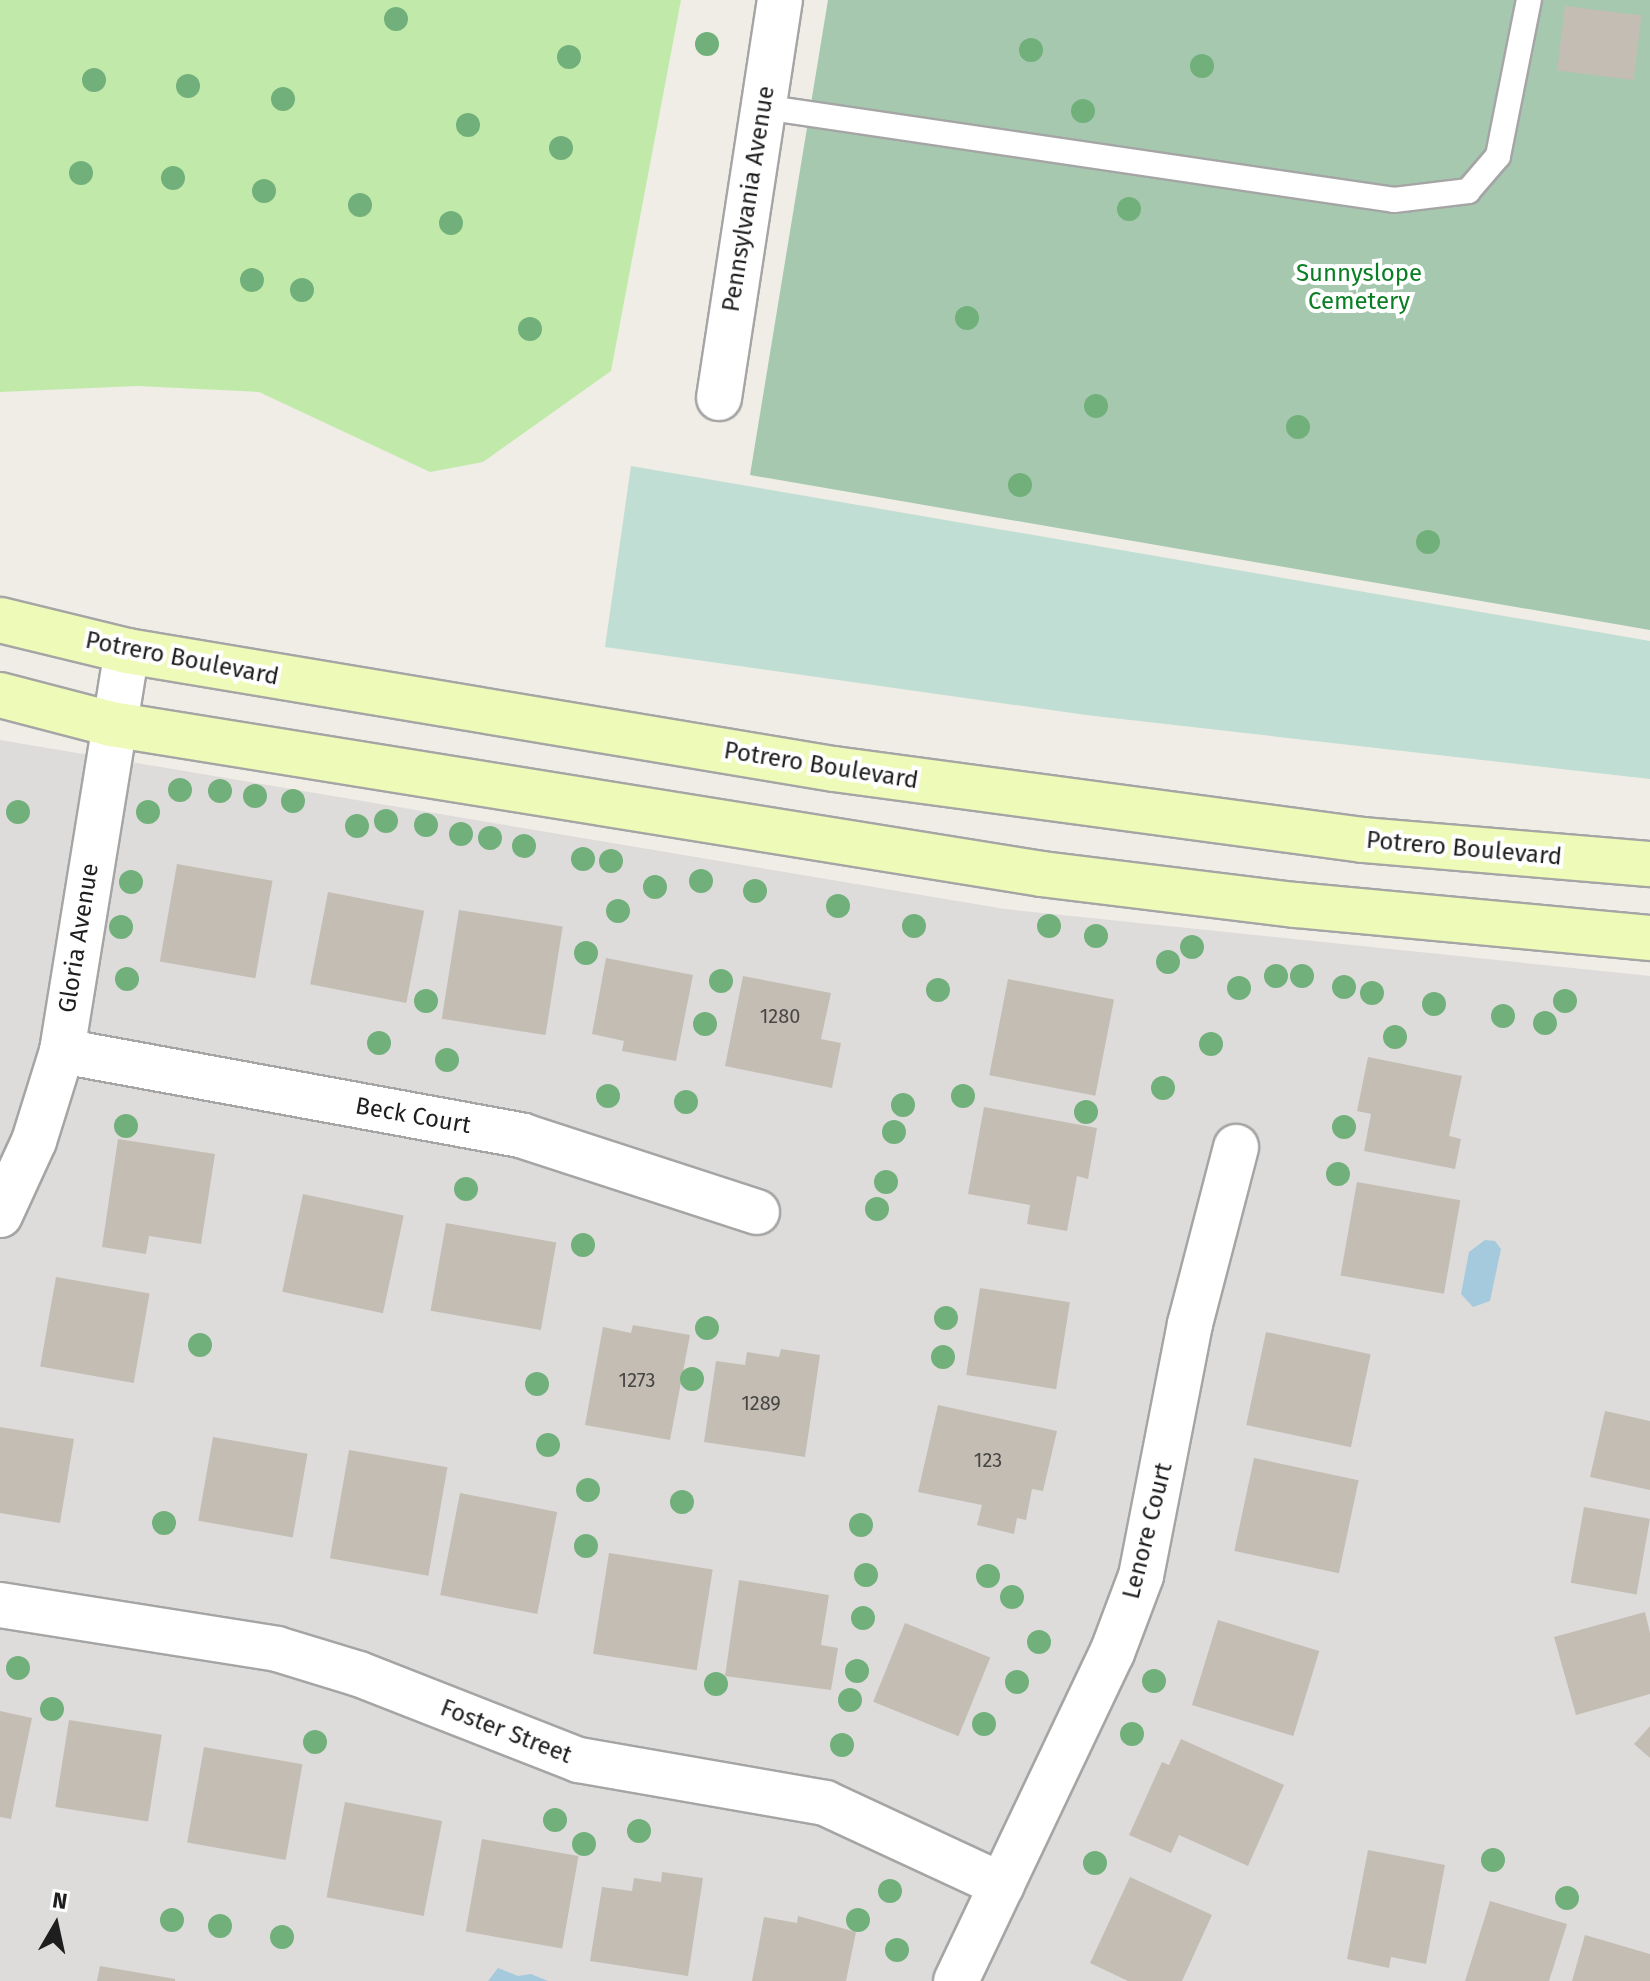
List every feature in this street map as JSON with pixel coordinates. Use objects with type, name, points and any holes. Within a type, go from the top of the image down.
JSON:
[{"type":"street","name":"Pennsylvania Avenue","points":[[719,398],[780,0]]},
{"type":"street","name":"Potrero Boulevard","points":[[0,620],[127,651],[1098,808],[1363,840],[1650,864]]},
{"type":"street","name":"Gloria Avenue","points":[[0,1215],[34,1141],[62,1051],[111,724],[127,651]]},
{"type":"street","points":[[0,695],[111,724],[1042,874],[1295,905],[1650,938]]},
{"type":"street","name":"Beck Court","points":[[62,1051],[523,1136],[757,1212]]},
{"type":"street","name":"Lenore Court","points":[[956,1981],[1112,1653],[1141,1576],[1190,1324],[1236,1147]]},
{"type":"street","name":"Foster Street","points":[[0,1605],[277,1649],[359,1674],[579,1760],[825,1803],[1002,1885]]},
{"type":"lane","points":[[763,107],[1394,200],[1468,191],[1498,156],[1529,0]]},
{"type":"shaded area","points":[[631,466],[1650,641],[1650,779],[1086,715],[605,647]]},
{"type":"shaded area","points":[[0,740],[1005,909],[1650,976],[1650,1981],[0,1981]]},
{"type":"shaded area","points":[[1485,1240],[1495,1241],[1501,1249],[1490,1301],[1473,1307],[1461,1294],[1469,1252]]},
{"type":"shaded area","points":[[498,1968],[518,1976],[531,1974],[548,1981],[488,1981]]},
{"type":"green space","points":[[0,0],[681,0],[611,371],[483,462],[430,472],[259,392],[137,386],[0,392]]},
{"type":"green space","name":"Sunnyslope Cemetery","points":[[828,0],[1650,0],[1650,630],[750,475]]},
{"type":"building","points":[[1565,6],[1641,15],[1634,80],[1557,71]]},
{"type":"building","points":[[177,864],[273,881],[255,978],[160,961]]},
{"type":"building","points":[[328,892],[424,911],[406,1003],[310,984]]},
{"type":"building","points":[[459,910],[563,926],[545,1035],[442,1019]]},
{"type":"building","points":[[606,958],[693,975],[676,1061],[622,1051],[624,1041],[592,1034]]},
{"type":"building","points":[[743,976],[831,993],[821,1039],[841,1043],[832,1088],[725,1066]]},
{"type":"building","points":[[1008,979],[1114,1000],[1095,1096],[989,1075]]},
{"type":"building","points":[[1368,1057],[1462,1076],[1449,1136],[1461,1139],[1455,1169],[1364,1151],[1371,1114],[1357,1111]]},
{"type":"building","points":[[984,1107],[1097,1128],[1088,1179],[1077,1176],[1067,1231],[1027,1224],[1030,1205],[968,1194]]},
{"type":"building","points":[[118,1139],[215,1154],[201,1244],[149,1236],[146,1254],[102,1247]]},
{"type":"building","points":[[1357,1182],[1460,1200],[1444,1294],[1341,1276]]},
{"type":"building","points":[[303,1194],[404,1215],[383,1313],[282,1292]]},
{"type":"building","points":[[446,1223],[556,1242],[541,1330],[431,1311]]},
{"type":"building","points":[[56,1277],[150,1293],[134,1383],[40,1367]]},
{"type":"building","points":[[980,1288],[1070,1302],[1056,1389],[966,1375]]},
{"type":"building","points":[[633,1325],[690,1335],[670,1440],[585,1425],[603,1327],[631,1333]]},
{"type":"building","points":[[1266,1332],[1371,1354],[1351,1447],[1246,1425]]},
{"type":"building","points":[[781,1349],[820,1355],[805,1457],[704,1442],[716,1361],[745,1365],[747,1352],[779,1357]]},
{"type":"building","points":[[938,1405],[1057,1431],[1043,1491],[1032,1489],[1026,1520],[1017,1518],[1014,1534],[977,1525],[982,1505],[918,1492]]},
{"type":"building","points":[[1605,1411],[1650,1421],[1650,1490],[1590,1477]]},
{"type":"building","points":[[0,1427],[74,1439],[60,1523],[0,1513]]},
{"type":"building","points":[[213,1437],[308,1454],[293,1537],[198,1521]]},
{"type":"building","points":[[349,1450],[447,1467],[428,1576],[330,1558]]},
{"type":"building","points":[[1254,1458],[1359,1480],[1339,1573],[1234,1551]]},
{"type":"building","points":[[460,1493],[557,1512],[537,1614],[440,1595]]},
{"type":"building","points":[[1584,1507],[1650,1519],[1637,1594],[1571,1583]]},
{"type":"building","points":[[609,1553],[713,1569],[697,1670],[593,1654]]},
{"type":"building","points":[[739,1580],[829,1595],[821,1645],[838,1648],[831,1690],[725,1676]]},
{"type":"building","points":[[1645,1612],[1650,1633],[1650,1694],[1576,1715],[1554,1637]]},
{"type":"building","points":[[1218,1620],[1319,1651],[1293,1736],[1192,1705]]},
{"type":"building","points":[[905,1623],[990,1657],[958,1736],[873,1702]]},
{"type":"building","points":[[0,1711],[32,1718],[11,1819],[0,1817]]},
{"type":"building","points":[[69,1720],[162,1735],[148,1822],[55,1807]]},
{"type":"building","points":[[1650,1726],[1650,1758],[1634,1744]]},
{"type":"building","points":[[1181,1739],[1284,1785],[1248,1866],[1179,1835],[1171,1853],[1129,1835],[1162,1762],[1169,1765]]},
{"type":"building","points":[[204,1747],[302,1764],[286,1860],[187,1843]]},
{"type":"building","points":[[345,1802],[442,1821],[424,1916],[326,1897]]},
{"type":"building","points":[[482,1839],[579,1856],[562,1949],[466,1932]]},
{"type":"building","points":[[1368,1850],[1445,1865],[1426,1964],[1391,1957],[1389,1968],[1347,1959]]},
{"type":"building","points":[[662,1872],[703,1878],[688,1976],[590,1961],[602,1887],[632,1891],[634,1878],[661,1882]]},
{"type":"building","points":[[1130,1877],[1212,1915],[1182,1981],[1128,1981],[1090,1963]]},
{"type":"building","points":[[1490,1901],[1567,1924],[1549,1981],[1465,1981]]},
{"type":"building","points":[[798,1916],[856,1932],[846,1981],[752,1981],[764,1917],[797,1923]]},
{"type":"building","points":[[1585,1935],[1650,1954],[1650,1981],[1572,1981]]},
{"type":"building","points":[[100,1966],[175,1979],[175,1981],[97,1981]]}]
